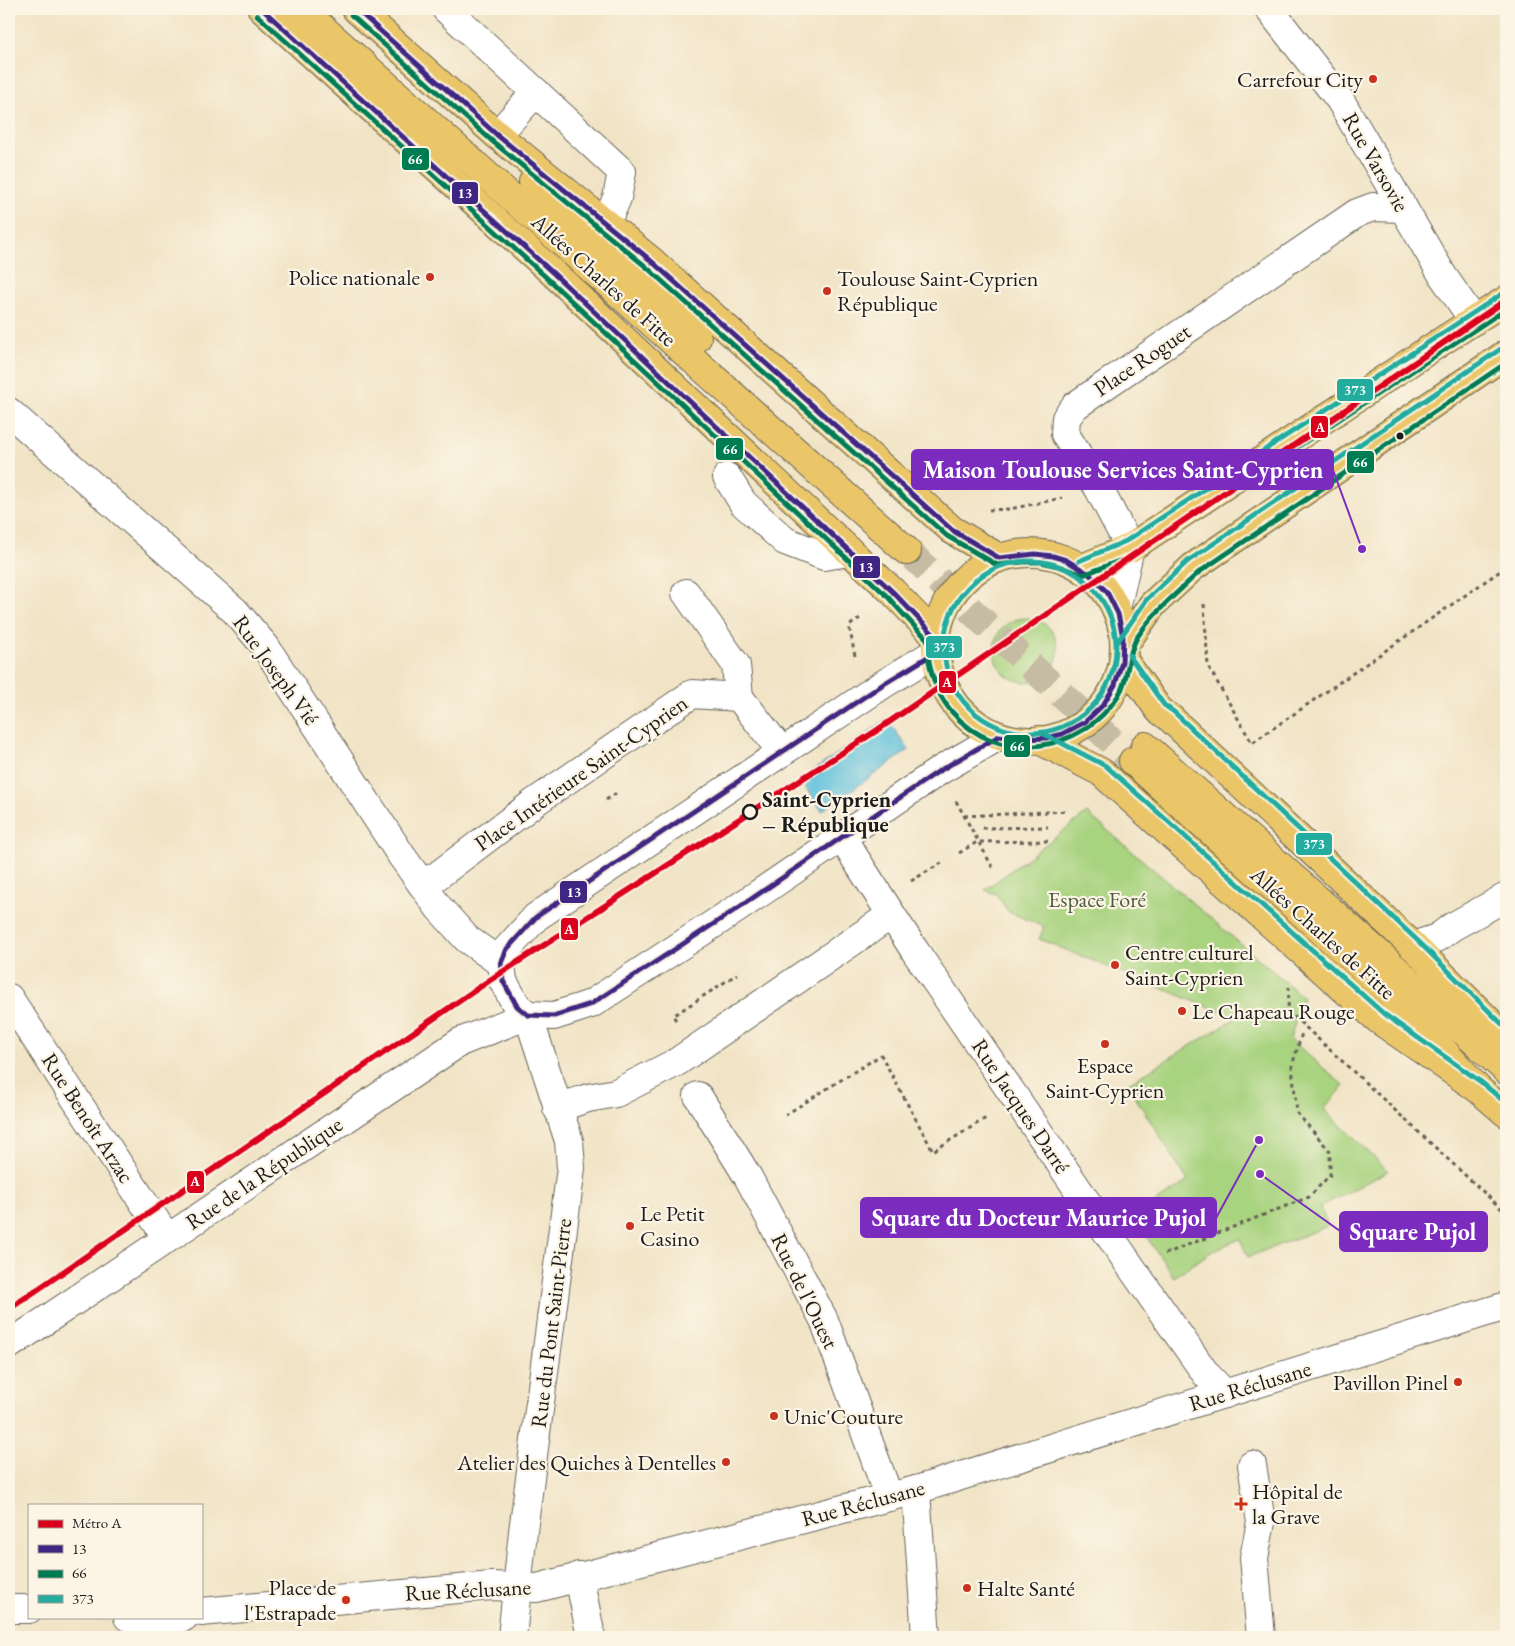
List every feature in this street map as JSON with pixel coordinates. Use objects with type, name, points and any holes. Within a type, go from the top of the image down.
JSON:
[{"type":"main road","points":[[262,9],[553,274],[893,592],[936,645]]},
{"type":"main road","name":"Allées Charles de Fitte","points":[[301,9],[913,545],[708,349],[542,195],[497,135]]},
{"type":"main road","name":"Allées Charles de Fitte","points":[[356,9],[497,135],[606,223],[739,338],[952,530],[999,558]]},
{"type":"main road","points":[[1082,568],[1130,548],[1506,300]]},
{"type":"main road","points":[[1123,652],[1153,604],[1193,567],[1506,354]]},
{"type":"main road","points":[[1020,554],[1042,554],[1063,558],[1082,568],[1096,579],[1107,593],[1116,609],[1122,626],[1123,652],[1119,679],[1097,712],[1079,726],[1063,734],[1040,740],[1019,740],[999,736],[984,729],[959,710],[943,683],[938,667],[936,645],[942,612],[956,588],[976,570],[999,558],[1020,554]]},
{"type":"main road","points":[[1123,652],[1159,710],[1224,767],[1327,867],[1413,946],[1506,1038]]},
{"type":"main road","points":[[1040,740],[1101,772],[1379,1020],[1477,1088]]},
{"type":"main road","name":"Allées Charles de Fitte","points":[[1506,1070],[1380,954],[1139,754],[1390,992],[1477,1088],[1506,1113]]},
{"type":"street","points":[[446,9],[622,172],[617,198],[606,223]]},
{"type":"street","name":"Rue Varsovie","points":[[1278,12],[1340,100],[1443,276],[1474,321]]},
{"type":"street","points":[[497,135],[536,92]]},
{"type":"street","name":"Place Roguet","points":[[1130,548],[1099,489],[1065,434],[1066,418],[1075,406],[1357,214],[1374,207],[1403,208]]},
{"type":"street","name":"Rue Joseph Vié","points":[[9,412],[235,611],[265,646],[401,854],[439,908],[466,939],[501,963]]},
{"type":"street","points":[[727,477],[743,503],[785,541],[824,556],[849,552]]},
{"type":"street","points":[[1116,609],[1130,548]]},
{"type":"street","points":[[686,593],[736,665],[739,697],[782,752]]},
{"type":"street","points":[[936,645],[882,685],[536,917],[507,949],[501,963],[504,981],[517,1006],[528,1015],[554,1016],[591,1004],[842,838],[939,771],[999,736]]},
{"type":"street","name":"Place Intérieure Saint-Cyprien","points":[[421,883],[437,876],[535,802],[692,694],[739,697]]},
{"type":"street","name":"Rue Jacques Darré","points":[[842,838],[891,915],[1131,1266],[1206,1374],[1225,1394]]},
{"type":"street","points":[[1413,946],[1437,938],[1452,927],[1506,897]]},
{"type":"street","points":[[557,1108],[588,1098],[616,1093],[677,1062],[891,915]]},
{"type":"street","name":"Rue Benoît Arzac","points":[[9,998],[167,1238]]},
{"type":"street","name":"Rue du Pont Saint-Pierre","points":[[512,1637],[571,1168],[569,1141],[528,1015]]},
{"type":"street","name":"Rue de la République","points":[[9,1345],[460,1042],[528,1015]]},
{"type":"street","name":"Rue de l'Ouest","points":[[698,1096],[748,1177],[824,1320],[889,1497]]},
{"type":"street","name":"Rue Réclusane","points":[[202,1612],[492,1586],[537,1588],[916,1490],[1506,1306]]},
{"type":"street","points":[[1252,1465],[1261,1522],[1254,1558],[1261,1637]]},
{"type":"street","points":[[916,1490],[926,1637]]},
{"type":"street","points":[[579,1576],[592,1637]]},
{"type":"street","points":[[9,1609],[28,1608]]},
{"type":"street","points":[[130,1618],[158,1631],[182,1618]]},
{"type":"path","points":[[983,510],[1010,509],[1066,498]]},
{"type":"path","points":[[1204,595],[1208,666],[1252,743],[1506,567]]},
{"type":"path","points":[[855,656],[849,626],[860,618]]},
{"type":"path","points":[[954,799],[994,870]]},
{"type":"path","points":[[964,816],[1068,811]]},
{"type":"path","points":[[982,828],[1048,827]]},
{"type":"path","points":[[960,853],[977,842],[1051,841]]},
{"type":"path","points":[[1291,942],[1288,1011],[1506,1212]]},
{"type":"path","points":[[680,1011],[737,974]]},
{"type":"path","points":[[1131,1266],[1309,1197],[1330,1175],[1330,1151],[1297,1113],[1292,1066],[1302,1033]]},
{"type":"path","points":[[785,1115],[881,1055],[933,1151],[992,1115]]},
{"type":"green space","points":[[1020,618],[1032,618],[1049,627],[1056,638],[1058,650],[1056,662],[1049,673],[1032,682],[1020,682],[1008,677],[999,668],[994,656],[994,644],[999,632],[1008,623]]},
{"type":"green space","name":"Espace Foré","points":[[1087,813],[1303,997],[1290,1039],[1344,1086],[1324,1109],[1388,1171],[1320,1207],[1328,1226],[1248,1257],[1240,1239],[1214,1250],[1174,1277],[1133,1217],[1188,1181],[1127,1084],[1236,1018],[1039,939],[1044,927],[1009,912],[996,894],[985,890]]},
{"type":"water","points":[[887,719],[909,750],[822,811],[800,780]]},
{"type":"tunnel","points":[[907,551],[1133,761]]},
{"type":"metro line","name":"A","points":[[9,1309],[490,980],[876,731],[1506,300]]},
{"type":"transit line","name":"13","points":[[262,9],[553,273],[893,592],[936,637],[936,652],[882,685],[536,917],[507,949],[501,963],[503,981],[517,1006],[528,1015],[554,1016],[591,1004],[735,910],[939,771],[999,736],[1023,739],[1046,738],[1062,734],[1085,722],[1103,705],[1115,685],[1122,662],[1123,637],[1118,614],[1107,592],[1089,574],[1066,560],[1053,556],[1035,554],[999,558],[952,530],[649,259],[497,135],[356,9]]},
{"type":"transit line","name":"66","points":[[257,15],[548,279],[888,597],[927,639],[932,675],[948,707],[971,729],[992,740],[1015,746],[1038,746],[1061,740],[1083,730],[1102,715],[1118,696],[1122,689],[1134,643],[1144,627],[1198,573],[1506,363]]},
{"type":"transit line","name":"66","points":[[351,15],[492,141],[644,265],[947,536],[997,565],[1041,562],[1083,575],[1134,555],[1506,309]]},
{"type":"transit line","name":"373","points":[[1079,561],[1126,541],[1502,294]]},
{"type":"transit line","name":"373","points":[[1118,641],[1147,599],[1188,561],[1502,348]]},
{"type":"transit line","name":"373","points":[[1038,561],[1047,562],[1071,571],[1085,580],[1097,592],[1110,614],[1115,630],[1116,647],[1115,664],[1110,680],[1097,702],[1085,714],[1063,727],[1047,732],[1022,733],[1013,732],[989,723],[975,714],[963,702],[950,680],[945,664],[944,639],[945,630],[954,606],[963,592],[975,580],[997,567],[1013,562],[1038,561]]},
{"type":"transit line","name":"373","points":[[1129,655],[1164,705],[1174,712],[1418,941],[1506,1028]]},
{"type":"transit line","name":"373","points":[[1042,733],[1106,766],[1384,1014],[1481,1082],[1506,1103]]},
{"type":"place","name":"Carrefour City","points":[[1373,79]]},
{"type":"place","name":"Police nationale","points":[[430,277]]},
{"type":"place","name":"Toulouse Saint-Cyprien République","points":[[827,291]]},
{"type":"place","name":"Maison Toulouse Services Saint-Cyprien","points":[[1362,549]]},
{"type":"place","name":"Saint-Cyprien – République","points":[[750,812]]},
{"type":"place","name":"Centre culturel Saint-Cyprien","points":[[1115,965]]},
{"type":"place","name":"Le Chapeau Rouge","points":[[1182,1011]]},
{"type":"place","name":"Espace Saint-Cyprien","points":[[1105,1044]]},
{"type":"place","name":"Square du Docteur Maurice Pujol","points":[[1259,1140]]},
{"type":"place","name":"Square Pujol","points":[[1260,1174]]},
{"type":"place","name":"Le Petit Casino","points":[[630,1226]]},
{"type":"place","name":"Pavillon Pinel","points":[[1458,1382]]},
{"type":"place","name":"Unic'Couture","points":[[774,1416]]},
{"type":"place","name":"Atelier des Quiches à Dentelles","points":[[726,1462]]},
{"type":"place","name":"Hôpital de la Grave","points":[[1241,1504]]},
{"type":"place","name":"Halte Santé","points":[[967,1588]]},
{"type":"place","name":"Place de l'Estrapade","points":[[346,1600]]}]
